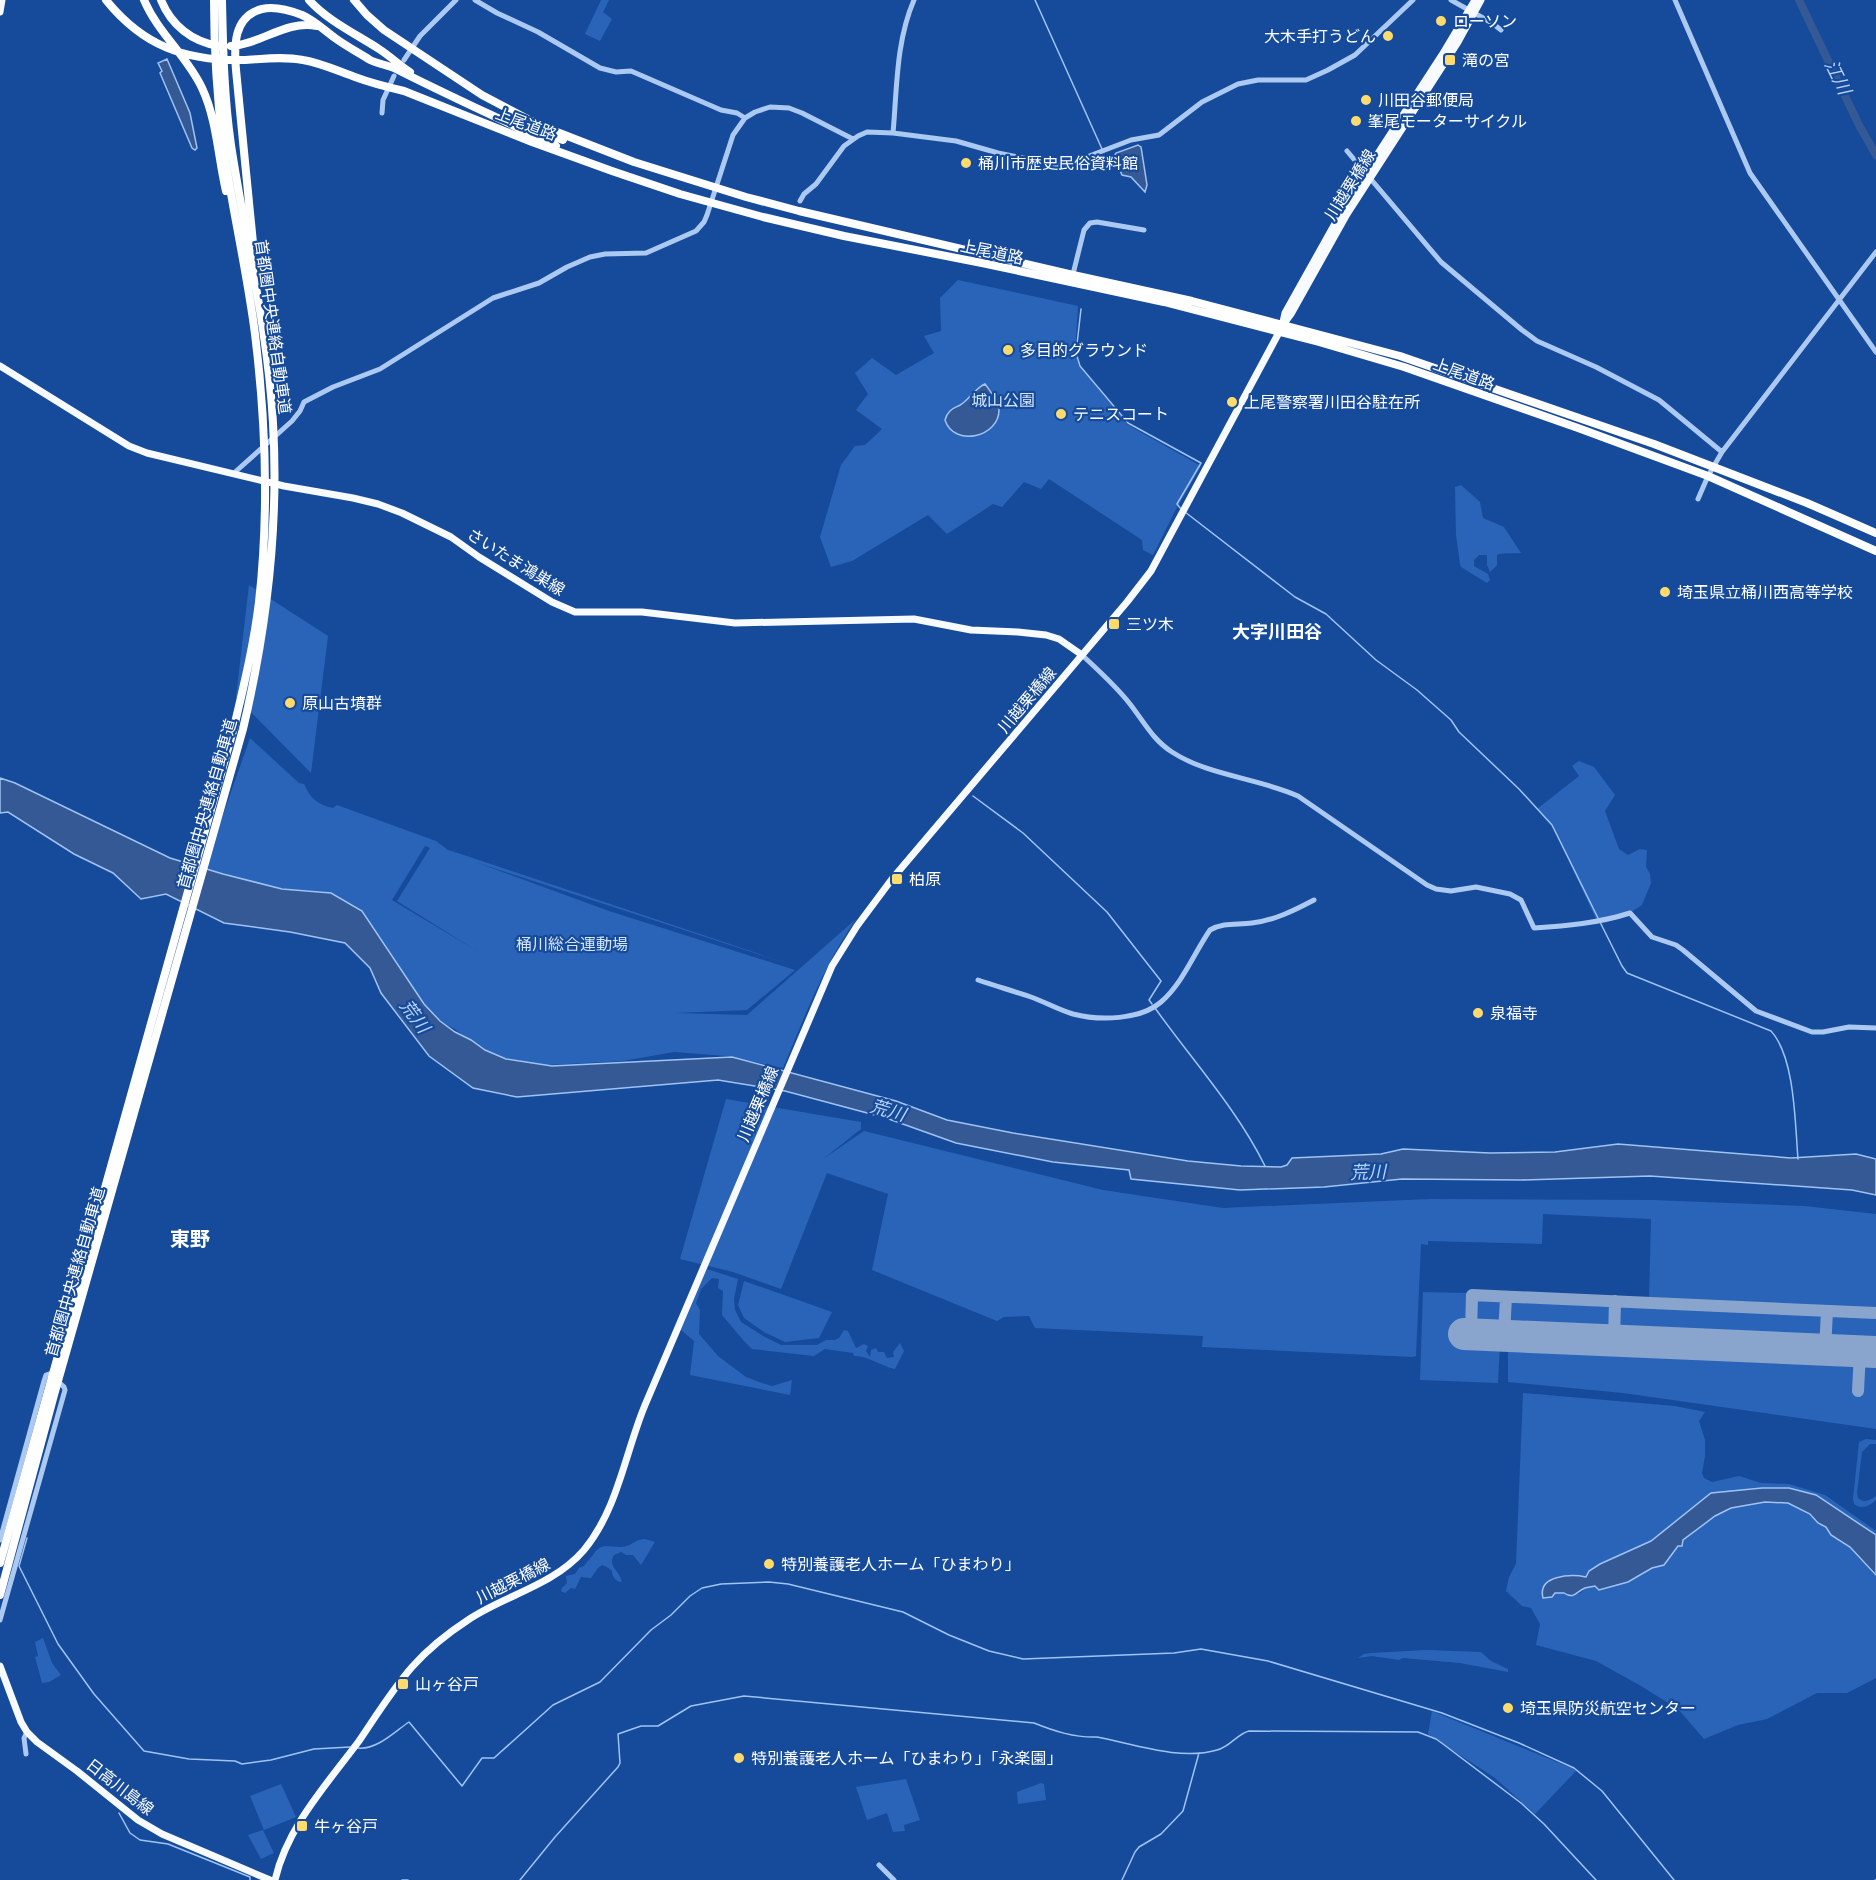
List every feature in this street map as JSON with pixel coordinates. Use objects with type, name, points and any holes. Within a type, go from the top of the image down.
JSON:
[{"type":"highway","name":"上尾道路","points":[[106,0],[127,24],[144,36],[164,48],[187,56],[209,59],[288,58],[304,60],[428,100],[612,171],[764,217],[833,234],[1192,301],[1281,328],[1432,376],[1708,476],[1876,551]]},
{"type":"highway","points":[[144,0],[152,17],[188,64],[206,98],[230,179]]},
{"type":"highway","points":[[161,0],[167,13],[178,27],[197,40],[212,45],[244,45],[289,27],[301,25],[324,28]]},
{"type":"highway","name":"首都圏中央連絡自動車道","points":[[0,1563],[234,727],[251,649],[262,567],[266,482],[263,424],[256,345],[219,113],[219,37],[214,0]]},
{"type":"highway","name":"首都圏中央連絡自動車道","points":[[219,37],[222,0]]},
{"type":"highway","points":[[309,0],[330,17],[383,51],[406,70],[484,108],[545,134],[634,162]]},
{"type":"highway","points":[[319,0],[330,17]]},
{"type":"highway","name":"上尾道路","points":[[354,0],[384,30],[500,105],[539,125],[634,162],[799,211],[1072,279]]},
{"type":"highway","points":[[266,346],[246,177],[235,39],[245,20],[257,11],[277,8],[307,17],[336,39],[373,61],[389,66],[612,171]]},
{"type":"highway","name":"首都圏中央連絡自動車道","points":[[0,1595],[57,1384],[240,740],[255,678],[267,606],[275,492],[273,422],[266,346],[230,179]]},
{"type":"highway","name":"上尾道路","points":[[1281,328],[1366,346],[1431,366],[1610,428],[1807,503],[1876,533]]},
{"type":"main road","points":[[0,12],[2,0]]},
{"type":"main road","name":"川越栗橋線","points":[[1473,11],[1475,0]]},
{"type":"main road","name":"川越栗橋線","points":[[272,1880],[299,1824],[411,1668],[471,1618],[558,1573],[590,1542],[609,1510],[631,1440],[645,1405],[818,997],[840,954],[857,926],[892,879],[1145,580],[1158,560],[1281,328],[1303,280],[1430,74],[1481,0]]},
{"type":"main road","name":"さいたま鴻巣線","points":[[0,366],[129,446],[147,453],[284,486],[378,504],[418,519],[451,537],[552,602],[574,612],[642,612],[735,623],[914,619],[970,630],[1046,635],[1059,639],[1082,655]]},
{"type":"main road","name":"日高川島線","points":[[0,1666],[21,1722],[37,1742],[129,1813],[162,1834],[272,1880]]},
{"type":"street","points":[[404,60],[420,36],[456,0]]},
{"type":"street","points":[[475,0],[546,36],[600,68],[616,72],[631,71],[745,118]]},
{"type":"street","points":[[893,133],[898,67],[906,20],[914,0]]},
{"type":"street","points":[[800,201],[804,194],[816,184],[844,146],[867,132],[956,141],[1037,162],[1058,165],[1065,165],[1131,140],[1159,135],[1202,102],[1238,84],[1258,80],[1298,81],[1313,77],[1355,55],[1413,0]]},
{"type":"street","points":[[1451,0],[1495,24],[1501,30]]},
{"type":"street","points":[[1675,0],[1750,173],[1876,352]]},
{"type":"street","points":[[382,113],[382,103],[394,76]]},
{"type":"street","points":[[234,473],[287,426],[300,411],[304,402],[333,387],[380,369],[493,298],[539,283],[590,257],[604,254],[646,253],[696,231],[704,222],[733,135],[745,118],[770,107],[789,108],[853,139]]},
{"type":"street","points":[[1347,151],[1441,262],[1522,330],[1537,341],[1596,367],[1659,400],[1722,452]]},
{"type":"street","points":[[1072,279],[1084,230],[1090,223],[1098,222],[1144,230]]},
{"type":"street","points":[[1698,499],[1722,452],[1876,252]]},
{"type":"street","points":[[1082,655],[1124,696],[1152,734],[1171,751],[1208,769],[1278,787],[1298,796],[1427,885],[1450,891],[1476,887],[1510,894],[1521,900],[1534,928],[1584,924],[1630,914],[1652,937],[1676,945],[1756,1011],[1812,1032],[1850,1027],[1876,1028]]},
{"type":"street","points":[[978,980],[1031,997],[1073,1014],[1100,1017],[1149,1011],[1174,989],[1210,930],[1219,925],[1253,923],[1269,919],[1314,900]]},
{"type":"street","points":[[0,1540],[46,1375],[49,1374],[65,1390],[0,1620]]},
{"type":"street","points":[[26,1754],[24,1738],[27,1732]]},
{"type":"street","points":[[879,1865],[894,1880]]},
{"type":"green space","points":[[601,0],[609,0],[603,12],[612,19],[600,41],[585,34]]},
{"type":"green space","name":"城山公園","points":[[958,280],[1078,306],[1075,353],[1079,366],[1128,425],[1201,466],[1153,555],[1143,550],[1142,540],[1049,479],[1041,489],[1024,482],[1002,507],[993,504],[947,534],[928,515],[852,561],[831,567],[820,537],[841,465],[855,446],[865,445],[882,429],[856,410],[868,394],[855,373],[872,358],[896,375],[934,353],[924,336],[941,331],[940,298]]},
{"type":"green space","points":[[1461,485],[1480,502],[1483,518],[1504,527],[1521,553],[1497,555],[1497,565],[1490,572],[1487,555],[1479,555],[1474,560],[1474,566],[1488,574],[1490,580],[1487,583],[1461,567],[1460,564],[1456,535],[1455,487]]},
{"type":"green space","points":[[249,585],[328,636],[311,773],[236,697]]},
{"type":"green space","name":"桶川総合運動場","points":[[250,738],[299,783],[304,784],[312,797],[323,805],[333,808],[337,805],[436,841],[448,850],[798,967],[475,862],[609,911],[795,970],[747,1010],[675,1013],[747,1015],[856,919],[824,974],[783,1068],[727,1056],[674,1052],[623,1061],[547,1065],[501,1058],[480,1049],[455,1029],[435,1019],[419,1002],[358,910],[327,892],[277,888],[204,869]],"holes":[[[425,846],[430,848],[397,901],[477,951],[392,900]]]},
{"type":"green space","points":[[1579,761],[1594,767],[1615,795],[1605,811],[1619,849],[1628,855],[1640,849],[1647,850],[1646,867],[1650,874],[1651,883],[1642,905],[1630,913],[1597,921],[1552,825],[1537,809],[1579,776],[1572,766]]},
{"type":"green space","points":[[726,1099],[861,1122],[861,1129],[823,1159],[864,1131],[1103,1190],[1223,1208],[1430,1199],[1653,1200],[1804,1206],[1876,1214],[1876,1309],[1649,1299],[1651,1219],[1543,1214],[1542,1244],[1428,1241],[1428,1245],[1421,1244],[1416,1356],[1413,1357],[1202,1347],[1203,1336],[1035,1328],[1029,1316],[1004,1317],[997,1321],[872,1270],[888,1194],[827,1173],[781,1289],[733,1272],[680,1259]]},
{"type":"green space","points":[[707,1269],[738,1279],[734,1299],[735,1310],[741,1322],[781,1345],[817,1345],[826,1340],[839,1338],[844,1330],[848,1331],[856,1348],[864,1344],[868,1346],[866,1351],[870,1357],[871,1350],[876,1348],[878,1352],[884,1352],[887,1358],[894,1357],[893,1352],[900,1343],[904,1351],[895,1369],[864,1357],[854,1356],[853,1353],[825,1349],[814,1356],[752,1349],[722,1315],[723,1291],[718,1288],[719,1279],[712,1278],[701,1289],[696,1303],[700,1310],[699,1334],[718,1356],[746,1377],[772,1386],[792,1380],[790,1395],[690,1375],[694,1341],[681,1330]]},
{"type":"green space","points":[[744,1281],[832,1312],[819,1338],[785,1342],[764,1332],[744,1318],[738,1305]]},
{"type":"green space","points":[[1423,1292],[1470,1293],[1468,1325],[1462,1325],[1463,1344],[1500,1344],[1498,1383],[1420,1380]]},
{"type":"green space","points":[[1475,1300],[1500,1300],[1499,1325],[1475,1325]]},
{"type":"green space","points":[[1510,1301],[1611,1307],[1608,1331],[1509,1326]]},
{"type":"green space","points":[[1620,1307],[1822,1314],[1821,1341],[1618,1333]]},
{"type":"green space","points":[[1830,1315],[1876,1317],[1876,1344],[1830,1341]]},
{"type":"green space","points":[[1508,1345],[1876,1360],[1876,1429],[1623,1393],[1508,1382]]},
{"type":"green space","points":[[1523,1393],[1675,1406],[1705,1412],[1699,1421],[1705,1440],[1702,1473],[1704,1478],[1712,1482],[1739,1476],[1761,1483],[1789,1484],[1825,1495],[1876,1531],[1876,1535],[1816,1495],[1789,1488],[1711,1493],[1651,1542],[1600,1564],[1586,1577],[1559,1576],[1547,1598],[1555,1593],[1568,1596],[1581,1593],[1585,1588],[1595,1586],[1600,1590],[1628,1582],[1652,1568],[1664,1565],[1678,1546],[1682,1545],[1683,1540],[1715,1516],[1731,1508],[1765,1502],[1788,1503],[1826,1527],[1831,1535],[1850,1547],[1876,1575],[1876,1678],[1847,1693],[1817,1693],[1767,1719],[1738,1725],[1704,1739],[1678,1709],[1641,1686],[1596,1661],[1536,1645],[1540,1624],[1531,1608],[1522,1606],[1506,1591],[1509,1577],[1516,1564]]},
{"type":"green space","points":[[1866,1439],[1876,1440],[1876,1444],[1870,1444],[1862,1452],[1857,1493],[1858,1498],[1863,1501],[1876,1496],[1876,1500],[1860,1507],[1854,1504],[1853,1499],[1859,1442]]},
{"type":"green space","points":[[645,1539],[655,1542],[641,1565],[633,1555],[621,1552],[614,1555],[612,1562],[622,1582],[616,1580],[612,1571],[602,1565],[591,1578],[581,1577],[575,1589],[571,1588],[565,1593],[561,1591],[567,1583],[566,1576],[575,1574],[596,1550],[604,1547],[627,1546]]},
{"type":"green space","points":[[43,1638],[52,1663],[61,1675],[42,1683],[35,1657],[38,1656],[35,1642]]},
{"type":"green space","points":[[1426,1650],[1481,1652],[1491,1661],[1508,1669],[1508,1672],[1460,1663],[1403,1658],[1399,1660],[1372,1656],[1358,1658],[1371,1653]]},
{"type":"green space","points":[[1432,1711],[1576,1771],[1535,1814],[1495,1778],[1428,1734]]},
{"type":"green space","points":[[906,1779],[920,1820],[904,1825],[905,1831],[893,1832],[887,1813],[867,1820],[856,1787]]},
{"type":"green space","points":[[1041,1783],[1044,1784],[1046,1800],[1018,1804],[1017,1792]]},
{"type":"green space","points":[[281,1784],[296,1817],[264,1830],[250,1796]]},
{"type":"green space","points":[[263,1830],[274,1853],[261,1859],[248,1835]]},
{"type":"water","points":[[167,59],[190,113],[197,148],[195,150],[192,148],[160,73],[162,71],[158,63]]},
{"type":"water","points":[[1138,145],[1141,147],[1147,185],[1145,192],[1131,177],[1122,175],[1114,156],[1116,153]]},
{"type":"water","points":[[985,384],[998,406],[997,419],[985,432],[976,436],[957,434],[950,429],[945,420],[947,415]]},
{"type":"water","name":"荒川","points":[[0,778],[15,783],[170,858],[282,889],[331,893],[362,911],[424,1004],[440,1021],[485,1050],[506,1059],[552,1066],[732,1057],[896,1101],[947,1120],[1188,1161],[1241,1166],[1281,1167],[1287,1165],[1292,1158],[1381,1154],[1403,1149],[1490,1153],[1555,1152],[1618,1144],[1791,1158],[1856,1154],[1876,1159],[1876,1195],[1852,1190],[1650,1176],[1522,1180],[1402,1179],[1324,1187],[1240,1190],[1131,1179],[1129,1170],[1053,1162],[956,1143],[886,1118],[785,1091],[718,1080],[517,1097],[473,1088],[429,1056],[381,993],[370,968],[345,943],[290,932],[224,923],[166,894],[141,899],[113,873],[74,854],[8,812],[0,813]]},
{"type":"water","points":[[1789,1488],[1816,1495],[1876,1535],[1876,1575],[1850,1547],[1831,1535],[1826,1527],[1818,1523],[1810,1514],[1788,1503],[1765,1502],[1731,1508],[1715,1516],[1683,1540],[1682,1546],[1678,1546],[1664,1565],[1652,1568],[1628,1582],[1599,1590],[1595,1586],[1585,1588],[1570,1596],[1555,1593],[1552,1597],[1543,1598],[1543,1590],[1550,1580],[1564,1576],[1586,1577],[1589,1571],[1600,1564],[1651,1541],[1711,1493]]},
{"type":"waterway","points":[[1035,0],[1102,149]]},
{"type":"waterway","name":"江川","points":[[1799,0],[1859,125],[1876,155]]},
{"type":"waterway","points":[[1081,309],[1076,353],[1080,366],[1128,423],[1201,463],[1177,504],[1181,509]]},
{"type":"waterway","points":[[1185,512],[1295,597],[1326,614],[1376,660],[1417,690],[1451,720],[1459,732],[1519,789],[1552,825],[1598,918]]},
{"type":"waterway","points":[[973,796],[1023,833],[1107,912],[1161,981],[1149,1000],[1152,1004]]},
{"type":"waterway","points":[[1600,922],[1627,973],[1771,1031],[1779,1042],[1789,1073],[1798,1159]]},
{"type":"waterway","points":[[1155,1008],[1228,1105],[1265,1166]]},
{"type":"waterway","points":[[27,1538],[19,1566],[58,1644],[94,1694],[144,1751],[189,1759],[235,1761],[242,1764],[271,1760],[314,1749],[350,1747]]},
{"type":"waterway","points":[[358,1748],[379,1743],[409,1722],[462,1786],[482,1758],[494,1758],[553,1705],[600,1682],[651,1630],[702,1588],[721,1584],[769,1582],[788,1584],[903,1612],[949,1635],[989,1651],[1023,1659],[1174,1653],[1201,1649],[1268,1661],[1442,1713],[1519,1743],[1574,1768],[1602,1791],[1674,1880]]},
{"type":"waterway","points":[[520,1880],[618,1767],[620,1763],[618,1734],[641,1726],[658,1726],[691,1706],[744,1696],[1034,1723],[1073,1735],[1097,1737],[1188,1754],[1217,1750],[1249,1731],[1418,1732],[1436,1739],[1521,1803],[1544,1824],[1596,1880]]},
{"type":"waterway","points":[[1122,1880],[1139,1847],[1161,1834],[1183,1811],[1199,1753]]},
{"type":"waterway","points":[[119,1813],[130,1833],[140,1840],[168,1844],[250,1877],[250,1880]]},
{"type":"waterway","points":[[402,1880],[408,1880]]},
{"type":"taxiway","points":[[1471,1334],[1472,1295],[1876,1313]]},
{"type":"taxiway","points":[[1504,1335],[1506,1297]]},
{"type":"taxiway","points":[[1614,1340],[1615,1301]]},
{"type":"taxiway","points":[[1825,1350],[1827,1311]]},
{"type":"taxiway","points":[[1858,1391],[1860,1352]]},
{"type":"runway","points":[[1464,1334],[1876,1352]]},
{"type":"place","name":"ローソン","points":[[1441,21]]},
{"type":"place","name":"大木手打うどん","points":[[1388,36]]},
{"type":"place","name":"滝の宮","points":[[1450,60]]},
{"type":"place","name":"川田谷郵便局","points":[[1366,100]]},
{"type":"place","name":"峯尾モーターサイクル","points":[[1356,121]]},
{"type":"place","name":"桶川市歴史民俗資料館","points":[[966,163]]},
{"type":"place","name":"多目的グラウンド","points":[[1008,350]]},
{"type":"place","name":"上尾警察署川田谷駐在所","points":[[1232,402]]},
{"type":"place","name":"テニスコート","points":[[1061,414]]},
{"type":"place","name":"埼玉県立桶川西高等学校","points":[[1665,592]]},
{"type":"place","name":"三ツ木","points":[[1114,624]]},
{"type":"place","name":"原山古墳群","points":[[290,703]]},
{"type":"place","name":"柏原","points":[[897,879]]},
{"type":"place","name":"泉福寺","points":[[1478,1013]]},
{"type":"place","name":"特別養護老人ホーム「ひまわり」","points":[[769,1564]]},
{"type":"place","name":"山ヶ谷戸","points":[[403,1684]]},
{"type":"place","name":"埼玉県防災航空センター","points":[[1508,1708]]},
{"type":"place","name":"特別養護老人ホーム「ひまわり」「永楽園」","points":[[739,1758]]},
{"type":"place","name":"牛ヶ谷戸","points":[[302,1826]]},
{"type":"district","name":"大字川田谷","points":[[1277,631]]},
{"type":"district","name":"東野","points":[[190,1239]]}]
